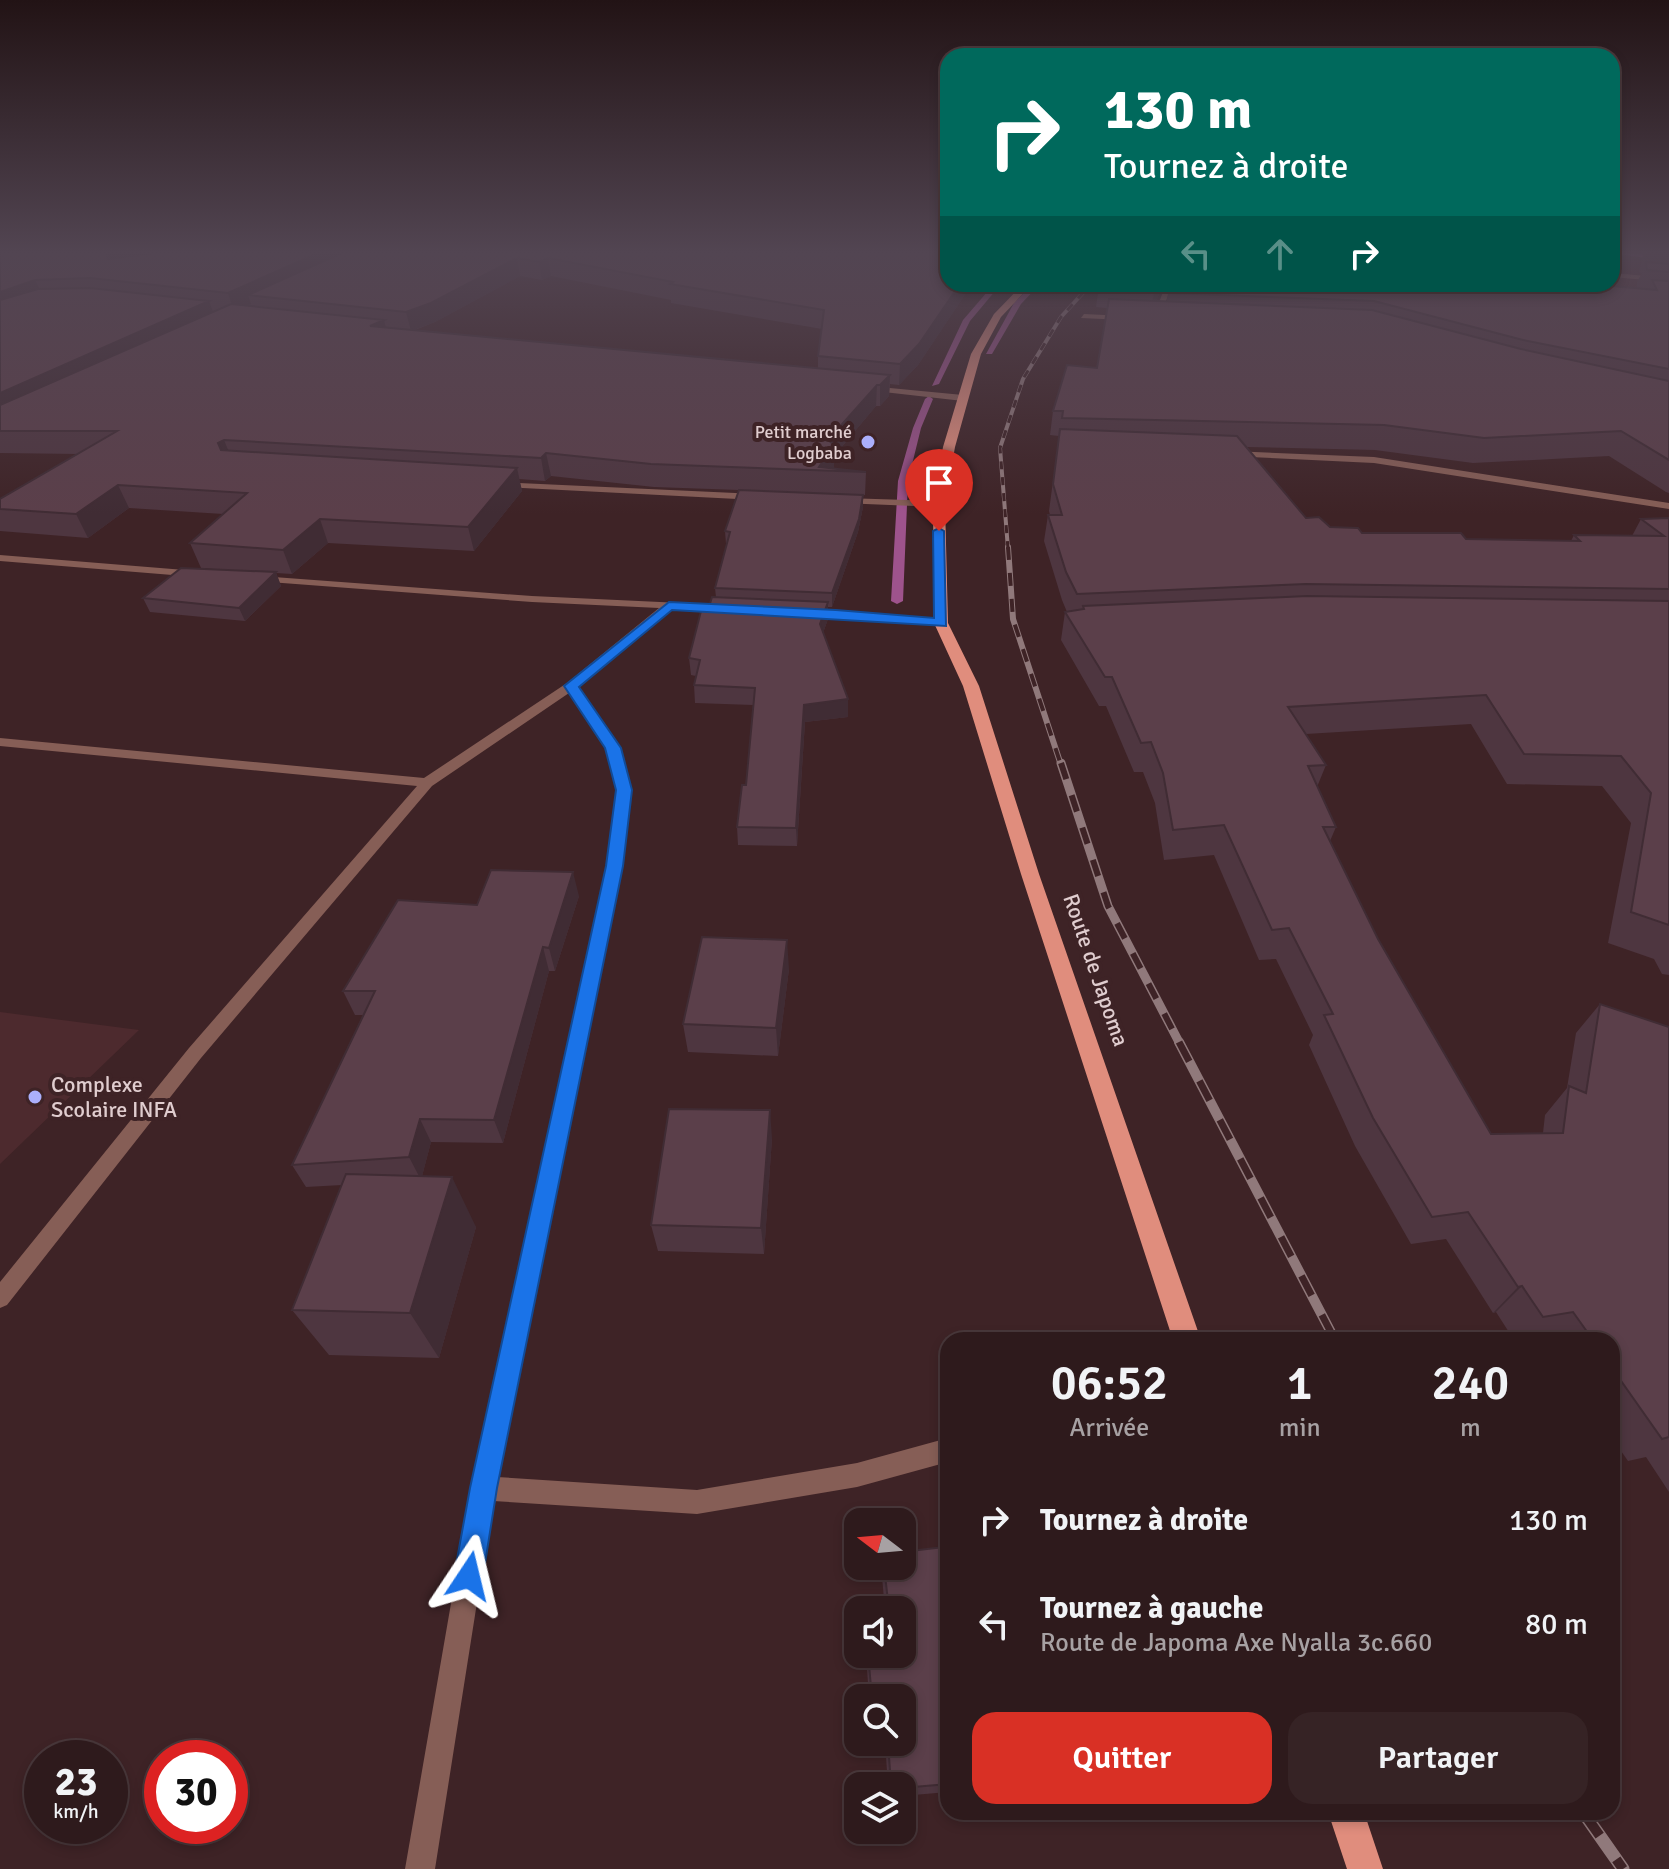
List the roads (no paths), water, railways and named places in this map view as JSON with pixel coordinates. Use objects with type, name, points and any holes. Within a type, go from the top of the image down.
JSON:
[{"type":"main road","points":[[941,623],[939,504],[949,447],[976,354],[984,339]]},
{"type":"main road","name":"Route de Japoma","points":[[941,623],[971,686],[1030,874],[1184,1332]]},
{"type":"main road","points":[[1349,1820],[1365,1869]]},
{"type":"street","points":[[855,387],[963,398]]},
{"type":"street","points":[[1226,453],[1389,462],[1669,506]]},
{"type":"street","points":[[483,482],[769,498]]},
{"type":"street","points":[[830,500],[939,504]]},
{"type":"street","points":[[0,558],[216,576]]},
{"type":"street","points":[[248,578],[532,599],[730,608]]},
{"type":"street","points":[[0,1298],[195,1053],[427,783],[571,686],[669,606]]},
{"type":"street","points":[[791,611],[941,623]]},
{"type":"street","points":[[420,1869],[483,1488],[615,866],[624,790],[613,748],[571,686]]},
{"type":"street","points":[[0,742],[427,783]]},
{"type":"street","points":[[483,1488],[697,1502],[857,1475],[940,1452]]},
{"type":"waterway","points":[[935,384],[957,339]]},
{"type":"waterway","points":[[989,352],[997,339]]},
{"type":"waterway","points":[[897,601],[903,481],[917,428],[929,399]]},
{"type":"railway","points":[[1008,549],[1000,448],[1023,379],[1047,339]]},
{"type":"railway","points":[[1008,547],[1013,619],[1061,765]]},
{"type":"railway","points":[[1061,763],[1108,906],[1180,1044]]},
{"type":"railway","points":[[1179,1042],[1331,1332]]},
{"type":"railway","points":[[1589,1820],[1623,1869]]},
{"type":"place","name":"Petit marché Logbaba","points":[[868,442]]},
{"type":"place","name":"Complexe Scolaire INFA","points":[[35,1097]]}]
